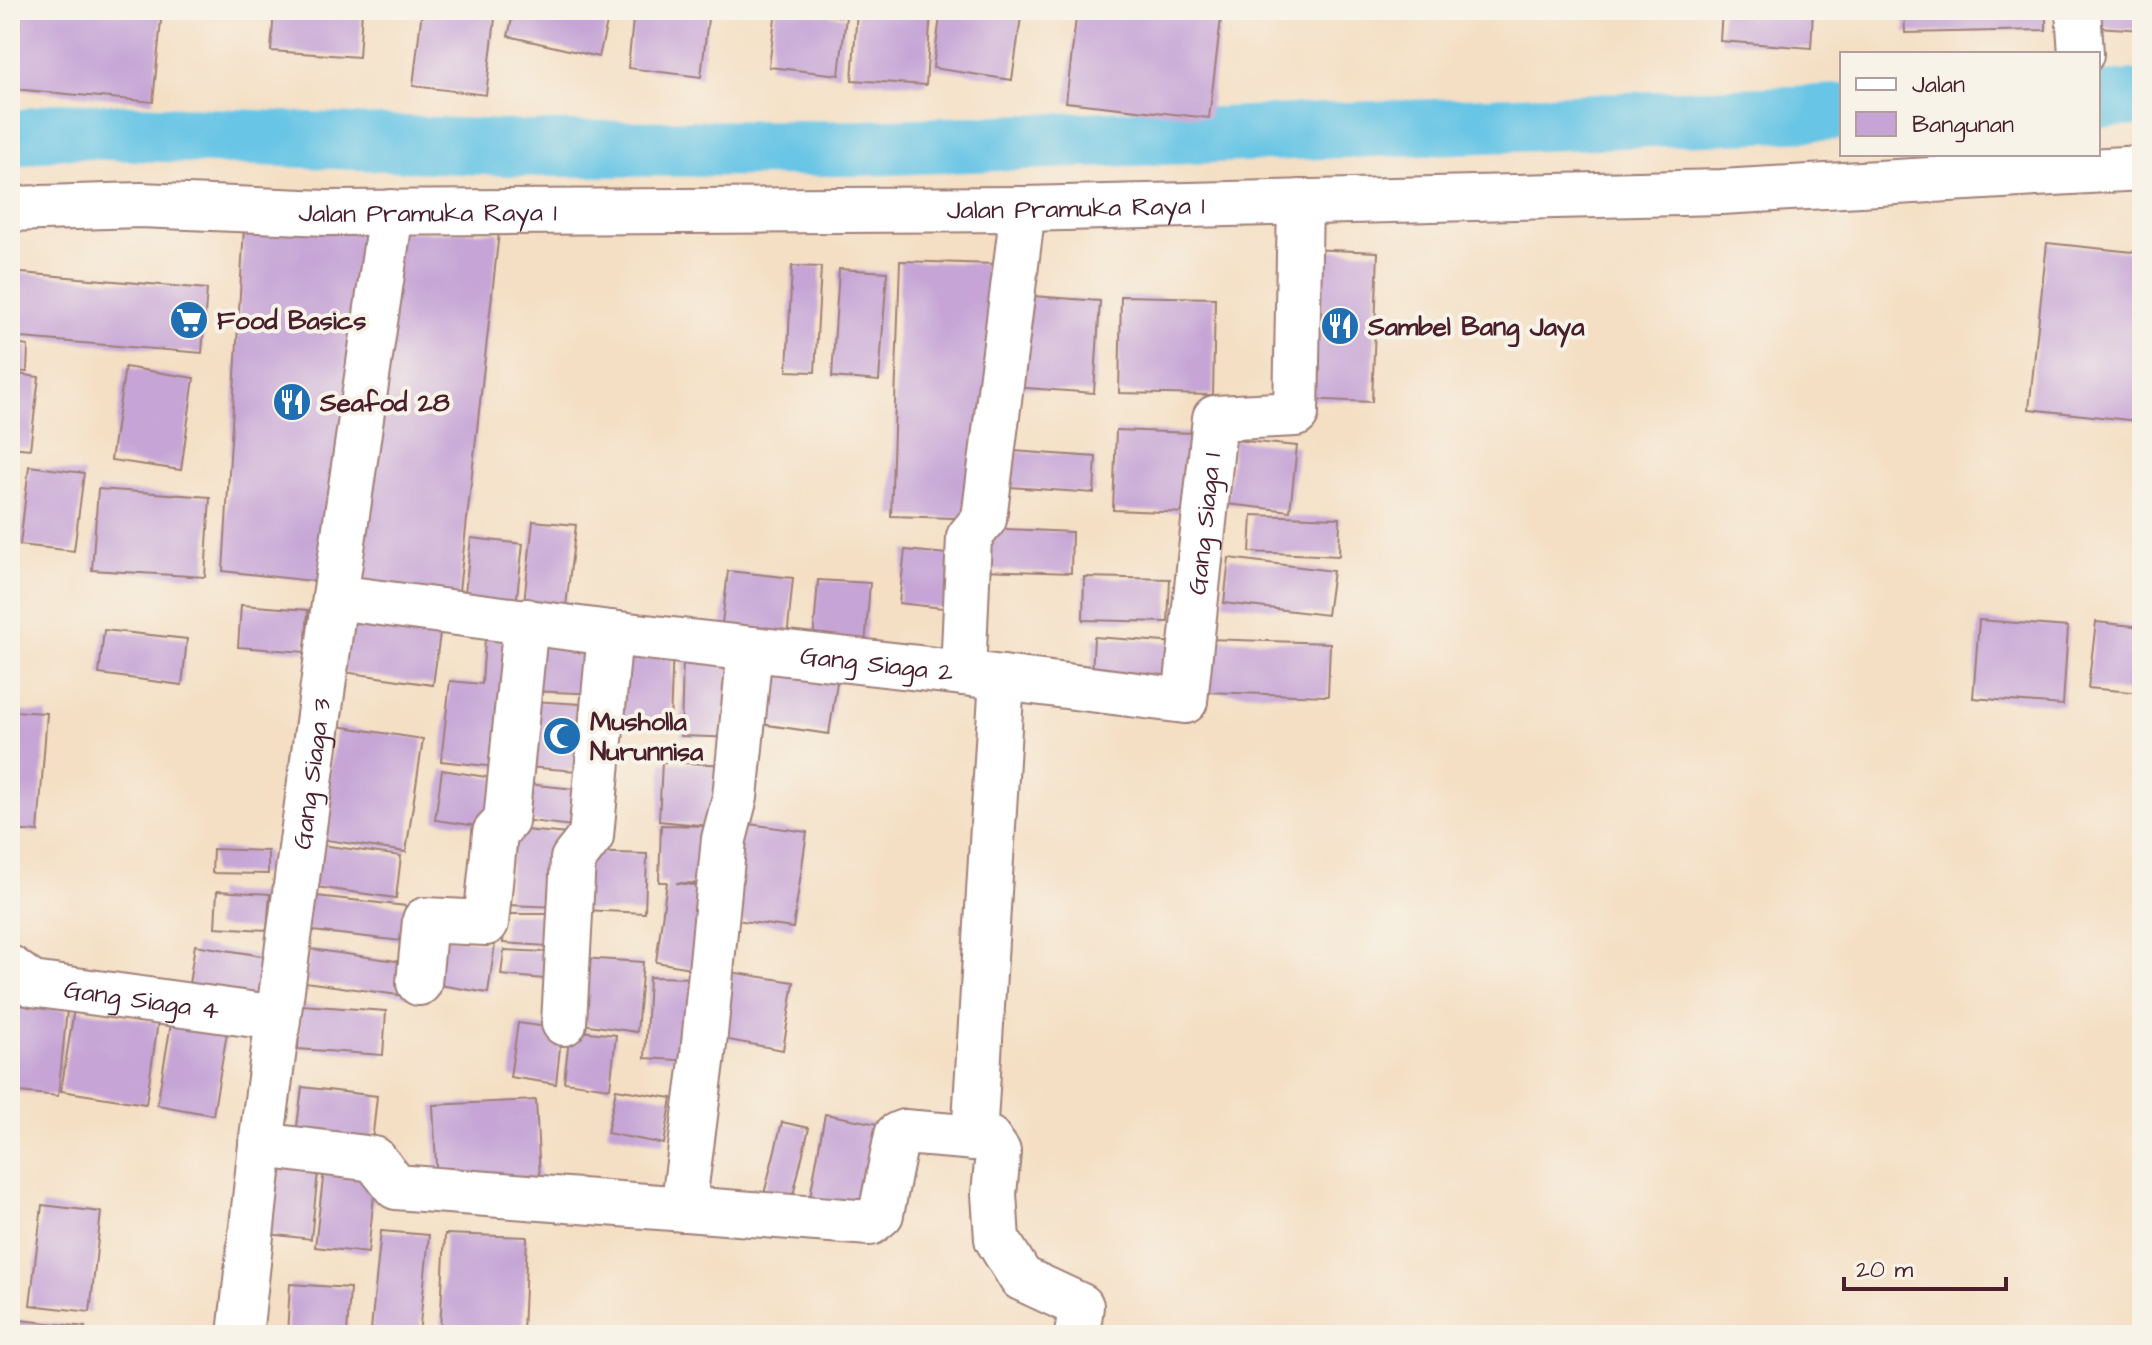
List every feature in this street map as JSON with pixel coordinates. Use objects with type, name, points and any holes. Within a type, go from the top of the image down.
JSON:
[{"type":"main road","points":[[2078,10],[2081,52]]},
{"type":"main road","name":"Jalan Pramuka Raya 1","points":[[10,209],[140,205],[327,213],[1023,209],[1721,192],[2090,162],[2142,168]]},
{"type":"main road","name":"Gang Siaga 1","points":[[983,676],[1185,701],[1215,418],[1296,414],[1300,202]]},
{"type":"main road","name":"Gang Siaga 2","points":[[335,597],[610,633],[983,676],[969,537],[984,519],[1023,209]]},
{"type":"main road","name":"Gang Siaga 3","points":[[240,1335],[278,1018],[391,212]]},
{"type":"main road","points":[[419,983],[425,920],[486,923],[495,833],[506,821],[526,621]]},
{"type":"main road","points":[[564,1023],[573,859],[591,836],[610,633]]},
{"type":"main road","points":[[683,1209],[703,1054],[724,839],[735,797],[750,649]]},
{"type":"main road","points":[[974,1138],[983,676]]},
{"type":"main road","name":"Gang Siaga 4","points":[[10,968],[32,984],[278,1018]]},
{"type":"main road","points":[[261,1145],[374,1159],[396,1187],[870,1223],[881,1214],[897,1135],[904,1132],[989,1139],[998,1152],[994,1194],[997,1239],[1021,1278],[1081,1306],[1077,1335]]},
{"type":"building","points":[[21,10],[162,10],[153,102],[14,89]]},
{"type":"building","points":[[274,10],[362,10],[359,57],[271,51]]},
{"type":"building","points":[[422,10],[496,10],[486,95],[413,86]]},
{"type":"building","points":[[514,10],[610,10],[599,57],[508,36]]},
{"type":"building","points":[[634,10],[709,10],[701,77],[628,68]]},
{"type":"building","points":[[776,10],[846,17],[839,75],[769,67]]},
{"type":"building","points":[[857,10],[931,10],[926,85],[852,80]]},
{"type":"building","points":[[941,10],[1022,10],[1012,80],[933,68]]},
{"type":"building","points":[[1077,10],[1222,10],[1209,118],[1066,102]]},
{"type":"building","points":[[1722,10],[1813,10],[1811,48],[1720,41]]},
{"type":"building","points":[[1904,10],[2046,10],[2046,30],[1905,33]]},
{"type":"building","points":[[2083,10],[2142,10],[2142,30],[2082,26]]},
{"type":"building","name":"Seafod 28","points":[[244,228],[372,233],[330,583],[223,571]]},
{"type":"building","points":[[397,232],[499,232],[457,609],[344,593]]},
{"type":"building","points":[[2047,243],[2142,253],[2142,371],[2137,421],[2029,409]]},
{"type":"building","name":"Sambel Bang Jaya","points":[[1309,249],[1378,252],[1372,402],[1303,399]]},
{"type":"building","points":[[900,261],[995,264],[984,519],[891,516]]},
{"type":"building","points":[[792,266],[821,267],[815,372],[787,371]]},
{"type":"building","points":[[839,269],[887,272],[879,381],[832,377]]},
{"type":"building","points":[[10,272],[207,289],[202,353],[10,337]]},
{"type":"building","points":[[1019,295],[1100,301],[1094,393],[1013,387]]},
{"type":"building","points":[[1121,296],[1215,298],[1213,395],[1119,393]]},
{"type":"building","points":[[10,343],[28,346],[27,372],[10,371]]},
{"type":"building","points":[[125,367],[194,378],[181,470],[111,460]]},
{"type":"building","points":[[10,373],[39,377],[30,449],[10,447]]},
{"type":"building","points":[[1116,430],[1193,433],[1190,513],[1113,510]]},
{"type":"building","points":[[1234,440],[1297,446],[1290,511],[1227,504]]},
{"type":"building","points":[[1013,451],[1096,457],[1094,493],[1010,487]]},
{"type":"building","points":[[29,466],[84,473],[74,551],[20,545]]},
{"type":"building","points":[[98,489],[210,497],[205,577],[92,570]]},
{"type":"building","points":[[1252,515],[1340,518],[1339,556],[1250,552]]},
{"type":"building","points":[[533,521],[576,525],[566,606],[524,602]]},
{"type":"building","points":[[983,528],[1072,532],[1071,573],[981,570]]},
{"type":"building","points":[[471,538],[523,544],[516,605],[464,602]]},
{"type":"building","points":[[905,550],[957,555],[951,609],[899,603]]},
{"type":"building","points":[[1229,558],[1333,571],[1327,615],[1224,603]]},
{"type":"building","points":[[728,571],[793,578],[787,639],[721,632]]},
{"type":"building","points":[[1084,577],[1170,579],[1168,622],[1083,620]]},
{"type":"building","points":[[818,580],[870,583],[865,646],[813,642]]},
{"type":"building","points":[[241,605],[308,610],[305,652],[238,647]]},
{"type":"building","points":[[345,612],[441,626],[433,685],[337,671]]},
{"type":"building","points":[[1979,620],[2068,627],[2063,705],[1973,698]]},
{"type":"building","points":[[2096,622],[2142,627],[2142,693],[2088,688]]},
{"type":"building","points":[[486,624],[518,627],[505,768],[441,761],[450,681],[482,684]]},
{"type":"building","points":[[104,630],[187,639],[182,685],[99,674]]},
{"type":"building","points":[[531,632],[604,639],[602,694],[529,691]]},
{"type":"building","points":[[1094,637],[1178,643],[1175,681],[1092,675]]},
{"type":"building","points":[[1208,639],[1330,643],[1328,696],[1206,692]]},
{"type":"building","points":[[616,645],[673,647],[670,723],[612,720]]},
{"type":"building","points":[[683,659],[742,661],[739,738],[681,736]]},
{"type":"building","points":[[756,664],[838,676],[829,734],[747,722]]},
{"type":"building","name":"Musholla Nurunnisa","points":[[532,701],[597,705],[591,772],[526,767]]},
{"type":"building","points":[[10,711],[47,713],[38,832],[10,830]]},
{"type":"building","points":[[337,726],[423,739],[406,852],[320,839]]},
{"type":"building","points":[[662,762],[731,765],[714,884],[676,883],[711,887],[696,969],[656,962],[667,882],[659,882],[661,825],[709,826],[659,821]]},
{"type":"building","points":[[442,770],[499,779],[492,828],[435,820]]},
{"type":"building","points":[[526,784],[585,790],[581,827],[521,820]]},
{"type":"building","points":[[734,822],[807,832],[793,928],[721,918]]},
{"type":"building","points":[[513,829],[568,834],[561,907],[507,905]]},
{"type":"building","points":[[314,844],[401,856],[396,898],[308,886]]},
{"type":"building","points":[[213,849],[268,851],[268,874],[212,873]]},
{"type":"building","points":[[586,852],[647,854],[645,913],[584,910]]},
{"type":"building","points":[[217,891],[270,894],[267,930],[215,927]]},
{"type":"building","points":[[298,894],[406,906],[402,941],[295,929]]},
{"type":"building","points":[[505,914],[549,914],[547,946],[503,943]]},
{"type":"building","points":[[440,936],[495,944],[488,993],[433,984]]},
{"type":"building","points":[[195,945],[275,958],[266,1009],[187,997]]},
{"type":"building","points":[[310,949],[418,964],[413,997],[305,982]]},
{"type":"building","points":[[504,950],[546,952],[544,979],[501,975]]},
{"type":"building","points":[[581,958],[643,962],[637,1032],[575,1023]]},
{"type":"building","points":[[730,972],[794,982],[783,1050],[718,1038]]},
{"type":"building","points":[[649,977],[698,978],[694,1061],[645,1058]]},
{"type":"building","points":[[10,1004],[67,1010],[58,1096],[10,1091]]},
{"type":"building","points":[[301,1005],[386,1011],[383,1055],[298,1049]]},
{"type":"building","points":[[74,1009],[158,1022],[146,1104],[61,1091]]},
{"type":"building","points":[[173,1012],[229,1021],[213,1115],[157,1105]]},
{"type":"building","points":[[518,1023],[562,1029],[556,1084],[510,1077]]},
{"type":"building","points":[[570,1030],[616,1035],[610,1088],[564,1082]]},
{"type":"building","points":[[302,1087],[377,1096],[372,1143],[296,1134]]},
{"type":"building","points":[[616,1089],[672,1098],[664,1144],[607,1133]]},
{"type":"building","points":[[536,1100],[540,1180],[437,1184],[433,1105]]},
{"type":"building","points":[[825,1114],[883,1125],[868,1207],[810,1197]]},
{"type":"building","points":[[782,1122],[809,1128],[790,1208],[762,1202]]},
{"type":"building","points":[[266,1166],[318,1172],[311,1239],[260,1233]]},
{"type":"building","points":[[324,1170],[376,1176],[368,1253],[315,1247]]},
{"type":"building","points":[[42,1205],[101,1212],[90,1312],[30,1305]]},
{"type":"building","points":[[381,1231],[429,1235],[419,1334],[371,1329]]},
{"type":"building","points":[[445,1234],[527,1237],[523,1334],[440,1330]]},
{"type":"building","points":[[290,1284],[350,1288],[347,1335],[287,1335]]},
{"type":"building","points":[[10,1319],[85,1327],[84,1335],[10,1335]]},
{"type":"waterway","points":[[2100,100],[2142,98]]},
{"type":"waterway","points":[[10,140],[59,130],[534,149],[863,148],[1840,112]]},
{"type":"place","name":"Food Basics","points":[[189,320]]},
{"type":"place","name":"Sambel Bang Jaya","points":[[1340,326]]},
{"type":"place","name":"Seafod 28","points":[[292,402]]},
{"type":"place","name":"Musholla Nurunnisa","points":[[562,736]]}]
